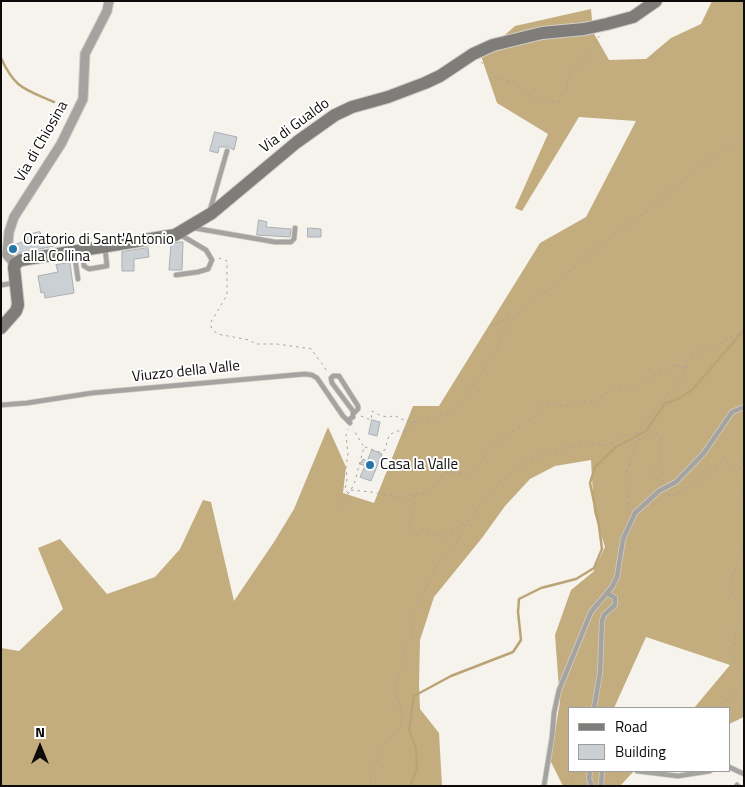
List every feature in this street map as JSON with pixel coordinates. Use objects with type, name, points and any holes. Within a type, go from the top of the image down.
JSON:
[{"type":"street","name":"Via di Chiosina","points":[[15,264],[7,256],[9,232],[14,217],[60,144],[83,98],[86,54],[107,10],[109,1]]},
{"type":"street","name":"Via di Gualdo","points":[[15,264],[28,258],[178,234],[208,215],[290,147],[334,116],[352,107],[388,98],[425,83],[473,54],[493,45],[520,37],[584,29],[633,17],[656,1]]},
{"type":"street","points":[[1,328],[16,311],[18,305],[14,271],[15,264]]},
{"type":"lane","points":[[208,215],[227,151]]},
{"type":"lane","points":[[190,227],[275,242],[293,242],[295,228]]},
{"type":"lane","points":[[176,275],[208,269],[212,258],[206,250],[178,234]]},
{"type":"lane","points":[[78,250],[84,266],[89,269],[107,266],[104,246]]},
{"type":"lane","points":[[78,250],[78,279]]},
{"type":"lane","points":[[1,285],[16,283]]},
{"type":"lane","name":"Viuzzo della Valle","points":[[1,405],[92,393],[305,374],[317,378],[349,423]]},
{"type":"lane","points":[[349,423],[358,409],[358,406],[339,376],[333,376],[331,378],[332,383],[353,416]]},
{"type":"lane","points":[[544,786],[559,690],[591,612],[607,593],[617,576],[623,539],[634,513],[659,491],[676,482],[704,453],[732,412],[744,407]]},
{"type":"lane","points":[[594,707],[600,673],[602,621],[614,605],[615,598],[607,593]]},
{"type":"lane","points":[[730,767],[744,774]]},
{"type":"lane","points":[[590,772],[589,779],[592,786]]},
{"type":"lane","points":[[601,786],[602,772]]},
{"type":"lane","points":[[645,772],[678,776],[704,772]]},
{"type":"path","points":[[473,54],[497,78],[512,82],[527,94],[541,101],[559,102],[566,90],[569,74],[584,63],[607,24]]},
{"type":"path","points":[[353,416],[362,416],[371,420],[370,414],[372,411],[390,418],[394,415],[406,422],[425,420],[448,413],[461,401],[469,387],[478,378],[500,341],[503,331],[527,304],[548,290],[629,222],[650,209],[700,166],[744,137]]},
{"type":"path","points":[[212,258],[221,259],[228,264],[227,295],[211,322],[211,327],[217,334],[249,340],[256,344],[277,344],[312,349],[324,364],[327,373]]},
{"type":"path","points":[[489,326],[519,314]]},
{"type":"path","points":[[415,494],[414,508],[408,529],[412,535],[419,534],[422,531],[429,535],[442,537],[475,518],[476,510],[502,481],[521,468],[530,458],[541,454],[548,454],[552,450],[560,451],[568,447],[593,444],[603,446],[638,432],[660,403],[681,380],[687,367],[686,358],[702,353],[740,333]]},
{"type":"path","points":[[351,490],[398,496],[426,493],[446,473],[474,472],[491,446],[531,419],[544,404],[568,406],[581,399],[587,402],[598,400],[612,390],[626,390],[674,365],[687,367]]},
{"type":"path","points":[[349,423],[364,447],[379,452],[385,450],[389,435],[397,430],[409,431],[413,421]]},
{"type":"path","points":[[348,494],[345,490],[348,479],[346,435],[349,423]]},
{"type":"path","points":[[630,522],[626,472],[640,435],[638,432]]},
{"type":"path","points":[[744,443],[744,449]]},
{"type":"path","points":[[336,510],[351,490],[355,481],[364,447]]},
{"type":"path","points":[[744,486],[738,502],[744,507]]},
{"type":"path","points":[[370,786],[372,779],[370,776],[371,767],[377,762],[377,754],[388,739],[397,731],[400,724],[402,713],[396,688],[398,673],[406,661],[403,655],[404,648],[414,634],[410,623],[438,562],[454,548],[465,523]]},
{"type":"path","points":[[744,543],[732,576],[731,585],[740,614],[733,649],[734,664],[742,672],[743,680],[741,683],[744,688],[742,705],[739,708],[744,719]]},
{"type":"path","points":[[715,707],[723,700],[737,693],[739,688],[744,688]]},
{"type":"path","points":[[570,786],[572,779],[579,772]]},
{"type":"shaded area","points":[[712,1],[744,1],[744,717],[730,724],[730,707],[695,707],[730,665],[646,637],[614,707],[568,707],[568,772],[633,772],[620,786],[563,786],[550,760],[560,702],[555,635],[571,590],[593,572],[605,547],[594,512],[591,460],[555,466],[530,479],[505,506],[482,538],[434,597],[420,640],[420,709],[439,733],[442,786],[1,786],[1,648],[19,651],[63,609],[38,548],[60,539],[107,594],[155,577],[180,549],[203,500],[211,502],[234,601],[294,509],[328,427],[346,467],[343,493],[374,503],[413,406],[439,406],[540,243],[586,217],[636,121],[579,117],[522,211],[515,208],[548,134],[497,103],[481,56],[515,26],[591,9],[593,32],[609,60],[646,59],[671,38],[701,24]]},
{"type":"building","points":[[215,132],[237,137],[234,150],[228,147],[219,147],[218,153],[210,151]]},
{"type":"building","points":[[259,220],[267,222],[266,227],[291,229],[290,237],[257,235]]},
{"type":"building","points":[[308,228],[321,229],[321,237],[308,237]]},
{"type":"building","points":[[40,232],[42,238],[52,236],[54,246],[13,253],[14,245],[27,240],[26,235]]},
{"type":"building","points":[[183,242],[182,270],[169,270],[171,244]]},
{"type":"building","points":[[148,248],[149,257],[134,259],[134,271],[122,271],[122,252]]},
{"type":"building","points":[[70,263],[74,293],[45,298],[44,292],[41,293],[38,276],[58,272],[56,265]]},
{"type":"building","points":[[372,420],[380,422],[377,436],[369,434]]},
{"type":"building","name":"Casa la Valle","points":[[372,450],[382,454],[371,481],[360,477],[365,466],[360,464],[363,459],[367,461]]},
{"type":"waterway","points":[[1,58],[11,76],[22,87],[54,102]]},
{"type":"waterway","points":[[410,786],[417,769],[416,748],[409,730],[414,696],[451,676],[513,652],[521,640],[518,612],[519,599],[541,588],[576,579],[594,568],[602,549],[590,483],[595,467],[616,447],[646,431],[665,403],[676,400],[692,390],[744,330]]},
{"type":"place","name":"Oratorio di Sant'Antonio alla Collina","points":[[13,249]]},
{"type":"place","name":"Casa la Valle","points":[[370,465]]}]
